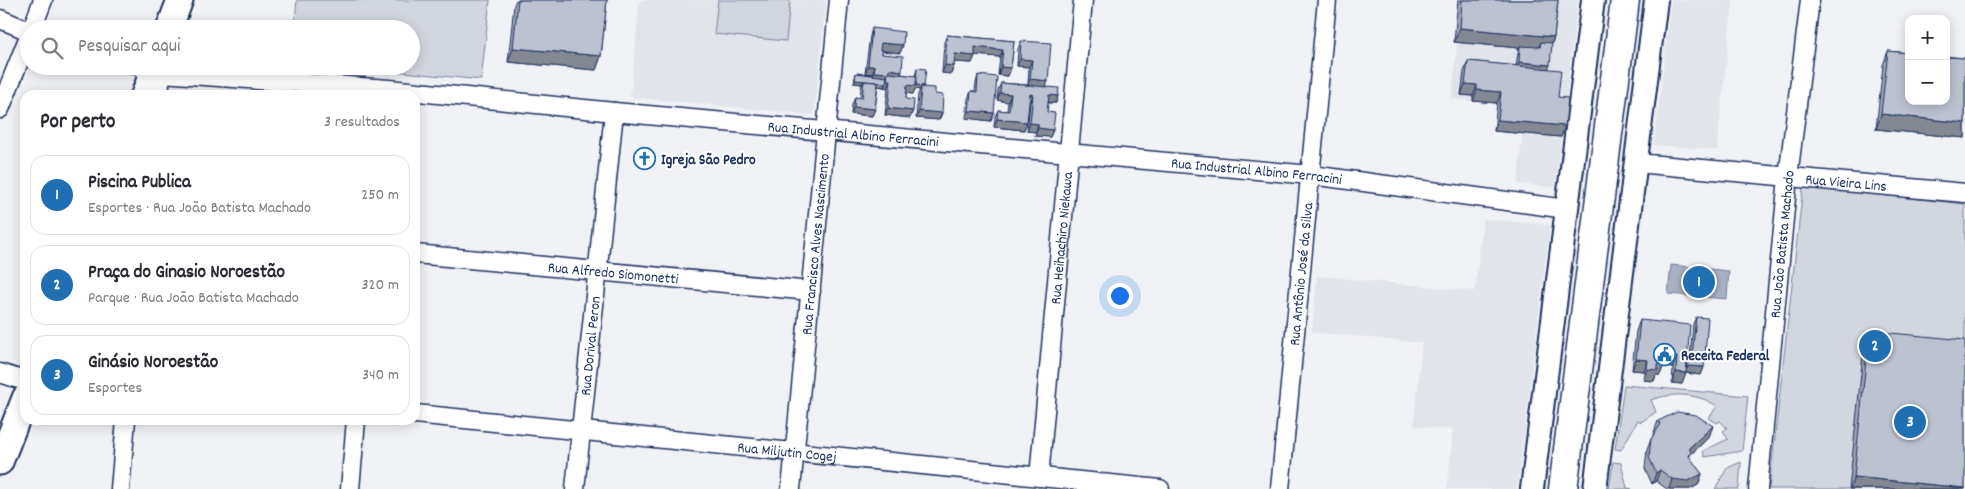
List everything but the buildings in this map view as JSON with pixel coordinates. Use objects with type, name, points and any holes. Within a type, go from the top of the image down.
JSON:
[{"type":"main road","points":[[172,20],[180,0]]},
{"type":"main road","points":[[1563,489],[1625,0]]},
{"type":"main road","points":[[146,90],[150,75]]},
{"type":"main road","points":[[0,462],[20,411]]},
{"type":"street","points":[[34,20],[43,0]]},
{"type":"street","name":"Rua Francisco Alves Nascimento","points":[[791,489],[839,0]]},
{"type":"street","name":"Rua Heihachiro Niekawa","points":[[1039,477],[1083,0]]},
{"type":"street","name":"Rua Antônio José da Silva","points":[[1280,489],[1327,0]]},
{"type":"street","points":[[1532,489],[1593,0]]},
{"type":"street","points":[[1595,489],[1656,0]]},
{"type":"street","name":"Rua João Batista Machado","points":[[1758,489],[1788,177],[1810,0]]},
{"type":"street","points":[[0,19],[20,26]]},
{"type":"street","points":[[0,109],[20,59]]},
{"type":"street","points":[[154,75],[158,90]]},
{"type":"street","name":"Rua Industrial Albino Ferracini","points":[[214,75],[368,90]]},
{"type":"street","name":"Rua Industrial Albino Ferracini","points":[[420,95],[1311,175],[1567,209]]},
{"type":"street","name":"Rua Dorival Peron","points":[[575,489],[614,112]]},
{"type":"street","name":"Rua Vieira Lins","points":[[1637,163],[1965,193]]},
{"type":"street","name":"Rua Alfredo Siomonetti","points":[[420,254],[810,291]]},
{"type":"street","points":[[0,372],[20,379]]},
{"type":"street","name":"Rua Miljutin Cogej","points":[[420,415],[1160,489]]},
{"type":"street","points":[[120,489],[126,425]]},
{"type":"street","points":[[350,489],[356,425]]},
{"type":"shaded area","points":[[297,0],[490,0],[481,80],[420,74],[420,20],[295,20]]},
{"type":"shaded area","points":[[640,0],[826,0],[814,115],[630,97]]},
{"type":"shaded area","points":[[718,0],[790,0],[786,41],[714,34]]},
{"type":"shaded area","points":[[1457,0],[1578,0],[1555,187],[1518,184],[1522,135],[1496,132],[1498,104],[1452,99],[1457,43],[1453,42]]},
{"type":"shaded area","points":[[1671,0],[1733,0],[1717,150],[1654,145]]},
{"type":"shaded area","points":[[1803,187],[1965,204],[1965,489],[1769,489]]},
{"type":"shaded area","points":[[1483,219],[1550,225],[1517,489],[1447,489],[1453,430],[1414,426],[1422,343],[1312,332],[1317,276],[1475,291]]},
{"type":"shaded area","points":[[1624,385],[1748,396],[1742,451],[1705,457],[1703,451],[1728,439],[1723,431],[1727,428],[1720,421],[1717,423],[1709,418],[1717,406],[1701,398],[1685,395],[1659,397],[1651,400],[1656,412],[1641,422],[1638,420],[1621,450],[1615,449]]},
{"type":"shaded area","points":[[1613,462],[1621,463],[1627,488],[1632,489],[1609,489]]},
{"type":"shaded area","points":[[1741,462],[1739,489],[1715,489],[1727,468]]},
{"type":"water","points":[[1671,265],[1729,271],[1727,299],[1668,294]]},
{"type":"place","name":"Igreja São Pedro","points":[[645,159]]},
{"type":"place","name":"Piscina Publica","points":[[1699,282]]},
{"type":"place","name":"Praça do Ginasio Noroestão","points":[[1875,346]]},
{"type":"place","name":"Receita Federal","points":[[1665,355]]},
{"type":"place","name":"Ginásio Noroestão","points":[[1910,422]]}]
